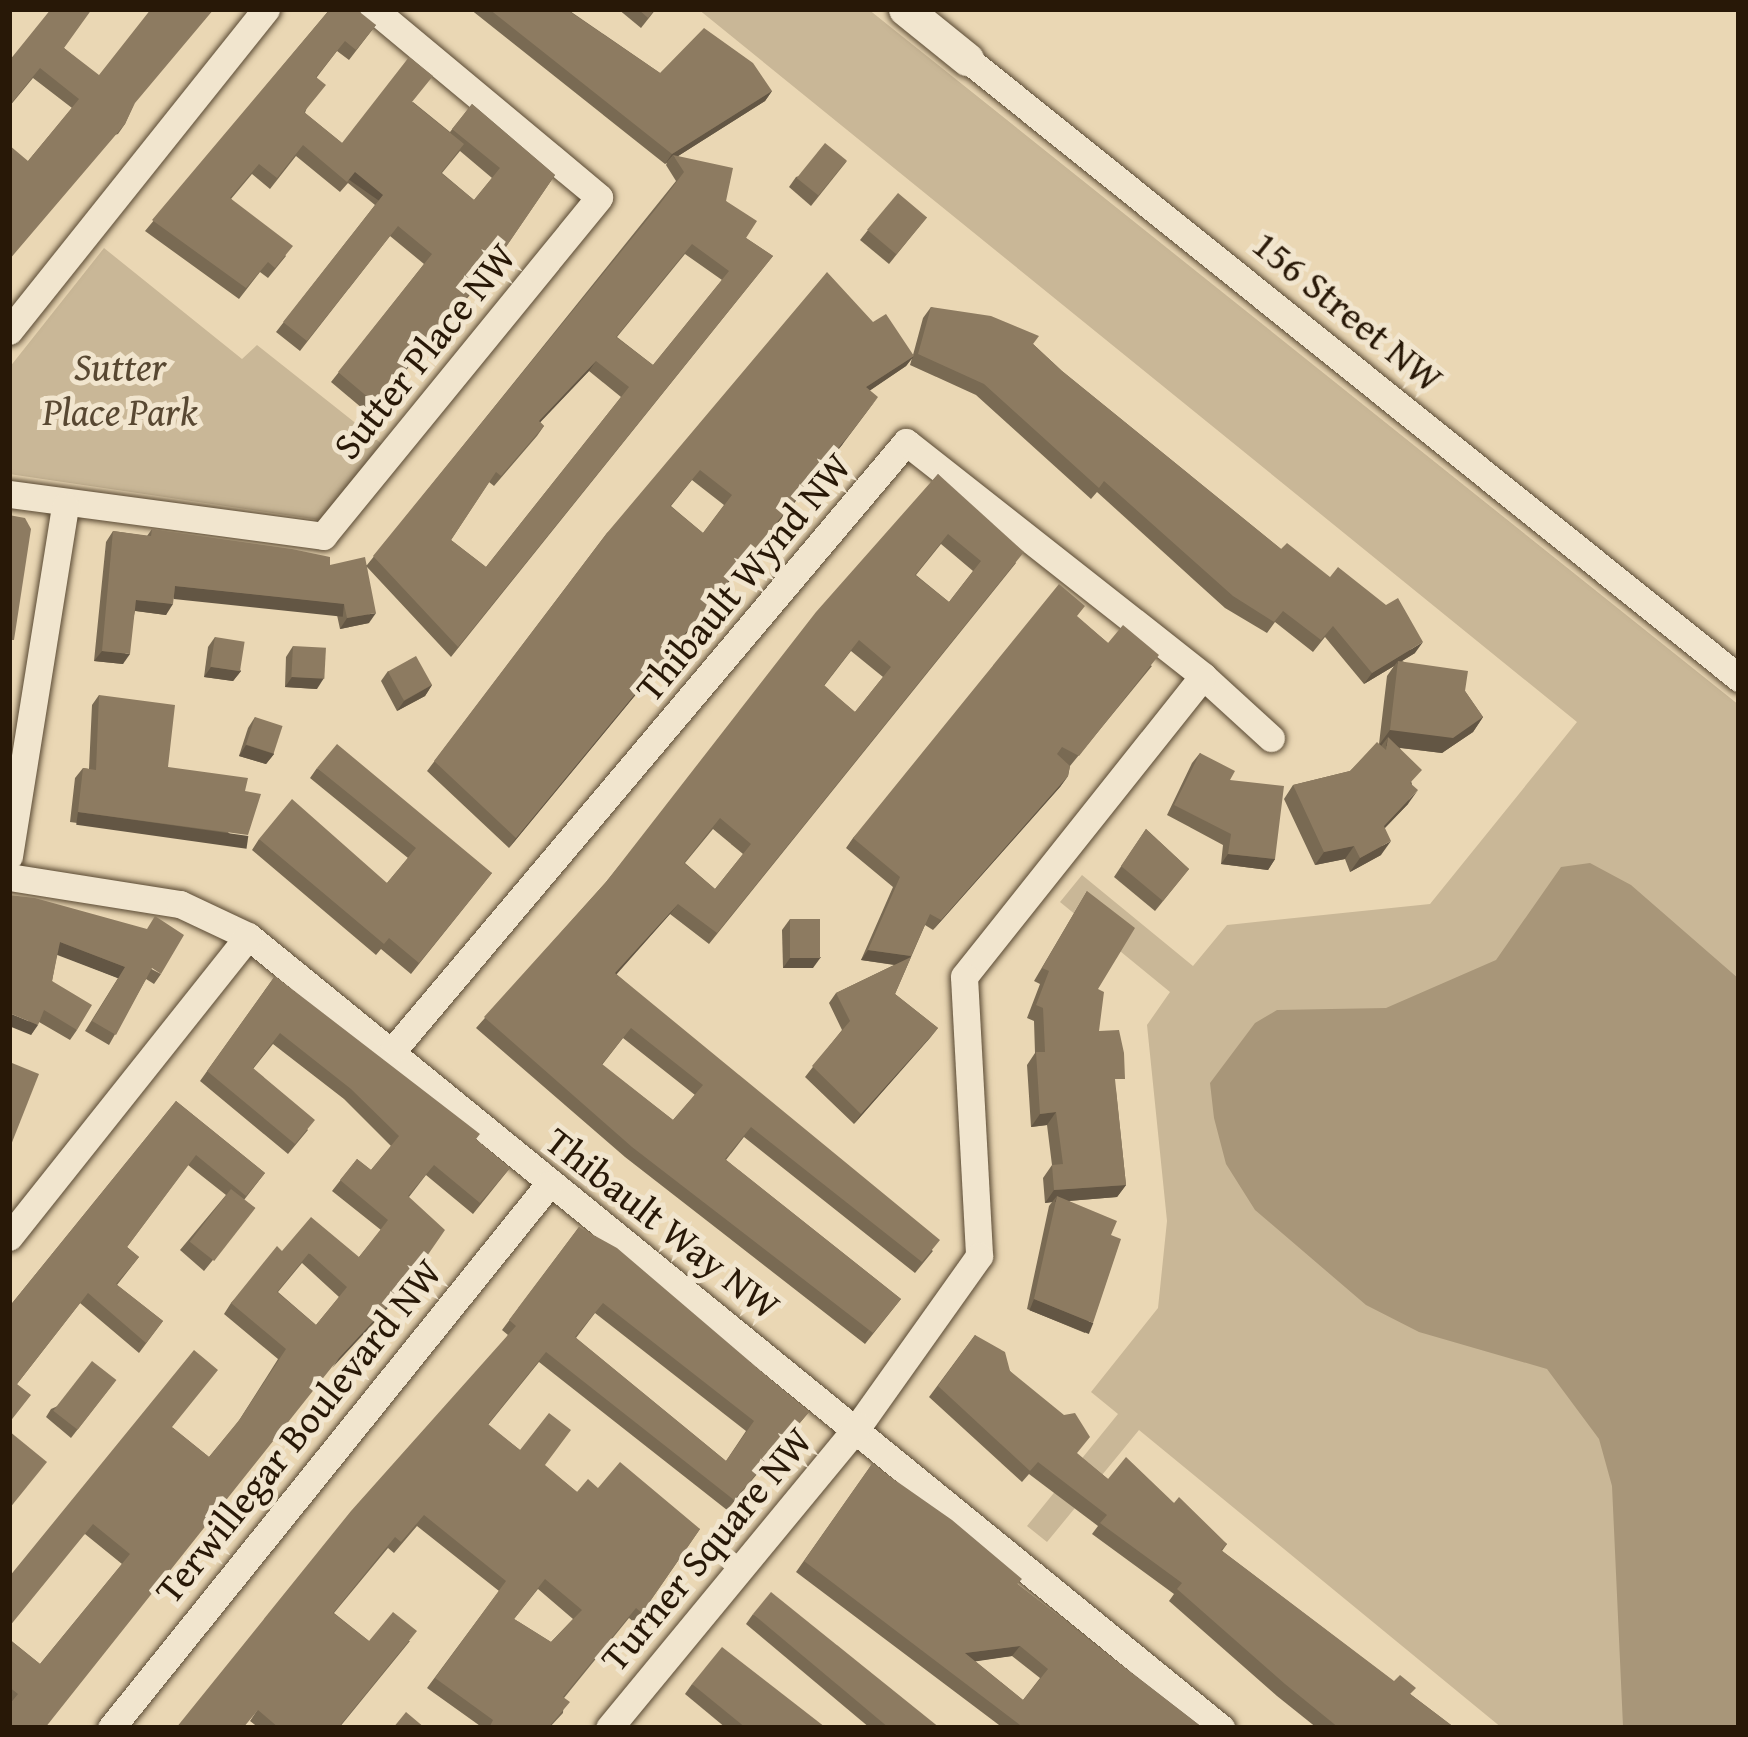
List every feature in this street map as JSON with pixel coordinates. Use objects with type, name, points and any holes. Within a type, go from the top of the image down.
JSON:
[{"type":"street","points":[[9,331],[266,9]]},
{"type":"street","name":"Sutter Place NW","points":[[9,494],[65,506],[322,536],[599,197],[373,9]]},
{"type":"street","name":"156 Street NW","points":[[905,9],[1739,678]]},
{"type":"street","name":"Thibault Wynd NW","points":[[394,1049],[906,442],[1203,676],[1271,738]]},
{"type":"street","points":[[9,856],[65,506]]},
{"type":"street","points":[[858,1426],[979,1256],[962,1001],[970,964],[1203,676]]},
{"type":"street","name":"Thibault Way NW","points":[[9,878],[180,904],[248,936],[394,1049],[548,1185],[858,1426],[1221,1728]]},
{"type":"street","points":[[9,1237],[248,936]]},
{"type":"street","name":"Terwillegar Boulevard NW","points":[[111,1728],[548,1185]]},
{"type":"street","name":"Turner Square NW","points":[[614,1726],[858,1426]]},
{"type":"green space","points":[[698,9],[868,9],[1739,705],[1739,1728],[1502,1728],[1139,1430],[1047,1542],[1027,1526],[1118,1414],[1091,1392],[1158,1308],[1167,1221],[1147,1025],[1170,992],[1060,902],[1082,875],[1193,966],[1227,925],[1430,904],[1577,722]]},
{"type":"green space","name":"Sutter Place Park","points":[[104,248],[242,359],[257,345],[382,444],[320,520],[9,474],[9,368]]},
{"type":"shaded area","points":[[1590,863],[1631,885],[1739,979],[1739,1728],[1623,1726],[1612,1486],[1599,1439],[1547,1369],[1419,1332],[1366,1305],[1255,1210],[1226,1164],[1214,1118],[1210,1083],[1255,1023],[1277,1010],[1386,1008],[1496,960],[1561,867]]},
{"type":"building","points":[[51,9],[92,9],[64,48],[99,75],[151,9],[214,9],[135,103],[125,124],[9,260],[9,145],[28,161],[79,99],[40,68],[9,106],[9,61]]},
{"type":"building","points":[[330,9],[356,9],[376,25],[356,50],[345,41],[316,77],[326,85],[304,112],[342,143],[409,57],[433,76],[412,102],[464,144],[441,173],[474,200],[500,168],[452,129],[472,104],[555,175],[493,266],[376,404],[338,372],[432,254],[398,226],[307,341],[283,322],[383,195],[355,172],[347,182],[303,145],[277,178],[259,164],[230,198],[293,246],[275,268],[268,262],[246,288],[152,220]]},
{"type":"building","points":[[489,9],[566,9],[660,73],[704,28],[753,63],[772,91],[672,154]]},
{"type":"building","points":[[825,143],[847,161],[818,196],[797,178]]},
{"type":"building","points":[[673,155],[733,168],[726,201],[757,221],[746,238],[773,256],[458,647],[373,556],[684,172]],"holes":[[[692,244],[729,271],[653,365],[616,337]],[[596,361],[629,387],[486,567],[451,540],[496,472],[501,476],[544,426],[539,421]]]},
{"type":"building","points":[[898,193],[927,217],[896,254],[867,230]]},
{"type":"building","points":[[827,272],[873,322],[886,314],[914,356],[866,387],[878,397],[850,434],[516,838],[434,761],[607,533]],"holes":[[[700,470],[732,495],[703,533],[670,506]]]},
{"type":"building","points":[[931,307],[991,316],[1039,336],[1033,344],[1062,371],[1281,549],[1287,543],[1330,577],[1338,567],[1386,605],[1398,598],[1423,642],[1372,673],[1333,626],[1321,640],[1283,611],[1274,622],[1233,596],[1104,481],[1099,488],[984,384],[918,354]]},
{"type":"building","points":[[938,474],[1024,552],[717,933],[678,904],[615,973],[940,1240],[922,1262],[751,1127],[725,1159],[901,1299],[873,1333],[632,1147],[484,1017],[606,882],[816,612]],"holes":[[[948,534],[981,561],[949,602],[915,575]],[[859,640],[891,667],[855,712],[824,685]],[[720,818],[751,844],[715,889],[684,863]],[[631,1028],[703,1085],[673,1120],[602,1064]]]},
{"type":"building","points":[[9,515],[25,518],[31,529],[14,640],[9,640]]},
{"type":"building","points":[[152,529],[292,549],[330,557],[330,565],[365,557],[376,613],[347,618],[344,604],[175,586],[173,604],[136,600],[130,654],[102,651],[113,531],[151,536]]},
{"type":"building","points":[[1059,584],[1085,606],[1077,616],[1108,643],[1123,625],[1159,655],[1079,756],[1062,747],[1057,754],[1070,766],[1068,776],[941,920],[930,914],[911,956],[868,950],[900,877],[853,838]]},
{"type":"building","points":[[215,637],[245,642],[240,671],[210,667]]},
{"type":"building","points":[[293,646],[326,648],[324,679],[291,677]]},
{"type":"building","points":[[416,656],[432,685],[404,700],[388,672]]},
{"type":"building","points":[[1398,661],[1468,671],[1465,691],[1483,717],[1453,738],[1390,730]]},
{"type":"building","points":[[99,695],[175,705],[168,767],[248,778],[245,791],[261,794],[248,835],[78,812],[83,768],[96,770]]},
{"type":"building","points":[[255,717],[283,726],[274,754],[246,745]]},
{"type":"building","points":[[1388,737],[1422,770],[1410,783],[1418,790],[1384,826],[1391,841],[1360,858],[1354,846],[1324,852],[1293,785],[1350,771],[1377,742],[1386,750]]},
{"type":"building","points":[[337,744],[492,873],[419,963],[389,938],[384,944],[259,839],[292,799],[387,883],[416,848],[317,768]]},
{"type":"building","points":[[1200,753],[1235,771],[1230,780],[1284,786],[1275,859],[1228,854],[1231,834],[1174,805]]},
{"type":"building","points":[[1146,829],[1189,869],[1163,901],[1121,866]]},
{"type":"building","points":[[1087,891],[1135,928],[1098,989],[1104,992],[1099,1031],[1119,1030],[1124,1053],[1125,1079],[1115,1079],[1126,1185],[1054,1190],[1052,1165],[1063,1164],[1056,1112],[1040,1114],[1036,1052],[1045,1052],[1043,1008],[1036,1005],[1049,971],[1042,968]]},
{"type":"building","points":[[9,895],[147,929],[155,916],[184,935],[161,974],[152,968],[116,1035],[92,1021],[125,967],[60,942],[52,981],[92,1005],[77,1030],[44,1010],[38,1025],[9,1013]]},
{"type":"building","points":[[790,919],[820,919],[820,958],[790,958]]},
{"type":"building","points":[[911,957],[895,994],[938,1028],[861,1114],[812,1066],[850,1021],[836,993]]},
{"type":"building","points":[[275,976],[480,1134],[476,1139],[510,1168],[480,1203],[434,1165],[408,1196],[445,1230],[407,1285],[339,1358],[45,1728],[9,1728],[9,1705],[18,1694],[9,1687],[9,1639],[40,1664],[130,1554],[93,1524],[9,1627],[9,1577],[194,1350],[218,1370],[172,1427],[209,1457],[240,1419],[286,1349],[231,1303],[277,1246],[282,1251],[311,1217],[359,1257],[388,1220],[340,1180],[357,1159],[371,1170],[399,1136],[351,1089],[280,1033],[253,1068],[315,1120],[295,1144],[207,1071]],"holes":[[[309,1253],[347,1287],[316,1325],[277,1292]]]},
{"type":"building","points":[[12,1063],[39,1074],[9,1150],[9,1071]]},
{"type":"building","points":[[176,1101],[265,1173],[246,1196],[196,1155],[127,1247],[139,1257],[116,1284],[163,1321],[146,1343],[88,1293],[17,1384],[31,1395],[9,1423],[9,1307]]},
{"type":"building","points":[[231,1189],[255,1208],[214,1261],[190,1242]]},
{"type":"building","points":[[1057,1196],[1117,1221],[1111,1235],[1121,1239],[1093,1323],[1034,1299]]},
{"type":"building","points":[[579,1227],[617,1248],[809,1412],[734,1500],[546,1352],[488,1424],[520,1450],[549,1413],[571,1430],[545,1465],[577,1492],[588,1479],[598,1488],[620,1462],[700,1529],[642,1613],[636,1608],[563,1697],[570,1702],[548,1728],[489,1728],[493,1720],[435,1678],[506,1581],[424,1515],[401,1542],[395,1537],[333,1613],[369,1641],[393,1612],[417,1631],[338,1728],[279,1728],[258,1710],[243,1728],[176,1728],[351,1511],[516,1326],[509,1320]],"holes":[[[603,1303],[754,1421],[726,1461],[575,1337]],[[545,1579],[582,1610],[551,1642],[514,1619]]]},
{"type":"building","points":[[975,1335],[1005,1352],[1010,1371],[1064,1415],[1075,1413],[1090,1437],[1077,1453],[1108,1479],[1126,1457],[1174,1503],[1179,1497],[1227,1544],[1221,1550],[1394,1681],[1400,1675],[1416,1688],[1410,1694],[1455,1728],[1339,1728],[1285,1684],[1177,1589],[1182,1583],[1100,1523],[1107,1515],[1038,1462],[1030,1471],[938,1386]]},
{"type":"building","points":[[92,1361],[116,1380],[78,1430],[53,1411]]},
{"type":"building","points":[[9,1431],[47,1462],[9,1509]]},
{"type":"building","points":[[872,1464],[952,1520],[1022,1579],[1017,1584],[1203,1728],[1024,1728],[804,1561]],"holes":[[[1020,1646],[1048,1669],[1023,1700],[965,1653]]]},
{"type":"building","points":[[771,1592],[940,1728],[889,1728],[753,1614]]},
{"type":"building","points":[[722,1647],[826,1728],[746,1728],[692,1684]]},
{"type":"building","points":[[406,1712],[425,1728],[393,1728]]}]
